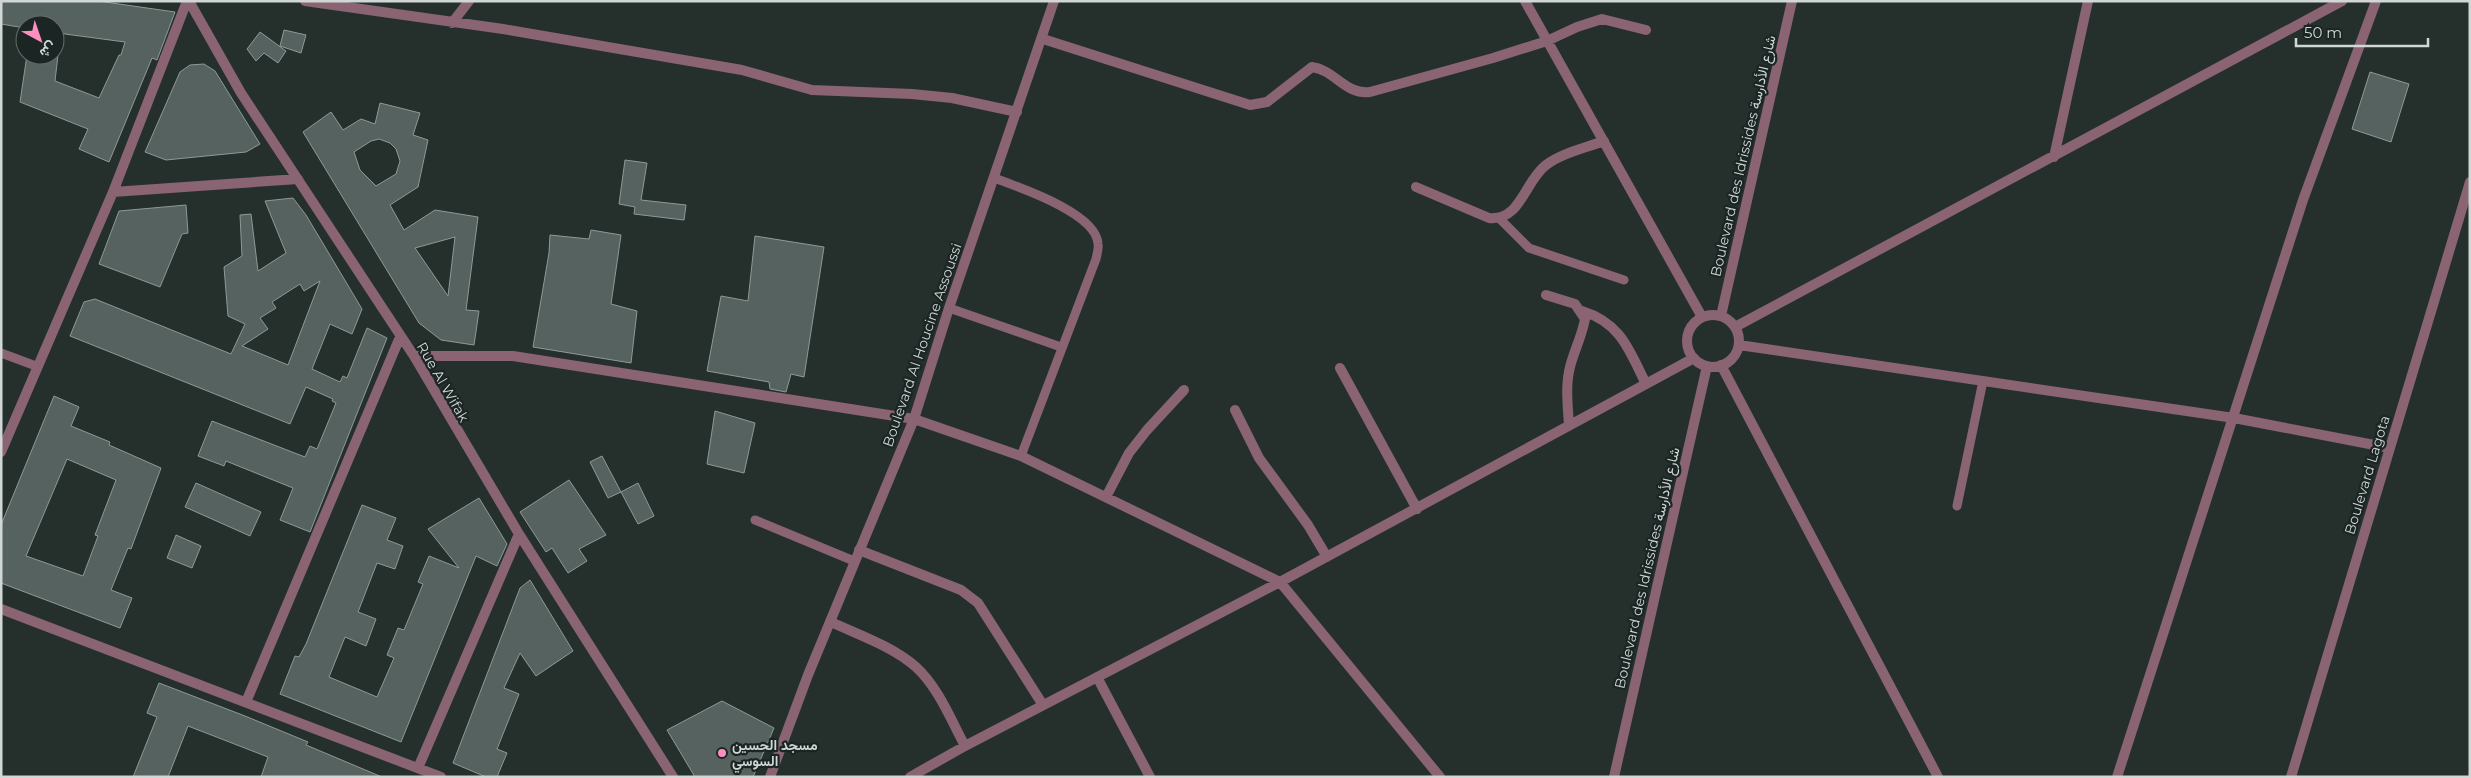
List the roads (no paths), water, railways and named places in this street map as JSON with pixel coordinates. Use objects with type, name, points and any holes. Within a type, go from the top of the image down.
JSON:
[{"type":"street","name":"Rue Al Wifak","points":[[188,1],[241,93],[414,356],[519,534],[672,777]]},
{"type":"street","points":[[1,452],[36,366],[113,192],[188,1]]},
{"type":"street","points":[[305,1],[503,29],[742,70],[812,90],[912,94],[952,98],[1017,112]]},
{"type":"street","points":[[452,23],[469,1]]},
{"type":"street","name":"Boulevard Al Houcine Assoussi","points":[[770,777],[854,561],[914,419],[949,308],[1043,39],[1054,1]]},
{"type":"street","points":[[1525,1],[1702,317]]},
{"type":"street","name":"Boulevard des Idrissides شارع الأدارسة","points":[[1721,316],[1792,1]]},
{"type":"street","points":[[2054,157],[2088,1]]},
{"type":"street","points":[[1735,327],[2342,1]]},
{"type":"street","points":[[2118,777],[2303,200],[2376,1]]},
{"type":"street","points":[[1043,39],[1250,105],[1267,102],[1312,68],[1319,68],[1350,90],[1365,93],[1547,41],[1602,18],[1646,30]]},
{"type":"street","points":[[1416,186],[1489,218],[1500,219],[1514,210],[1535,175],[1546,165],[1563,156],[1604,141]]},
{"type":"street","points":[[113,192],[298,179]]},
{"type":"street","name":"Boulevard Lagota","points":[[2290,777],[2470,182]]},
{"type":"street","points":[[1546,295],[1576,304],[1582,311],[1585,319],[1582,337],[1570,367],[1567,388],[1569,426]]},
{"type":"street","points":[[1582,311],[1599,316],[1618,332],[1624,339],[1646,384]]},
{"type":"street","points":[[1721,316],[1729,320],[1735,327],[1739,345],[1736,354],[1721,366],[1707,366],[1694,358],[1689,350],[1687,341],[1689,331],[1694,323],[1702,317],[1721,316]]},
{"type":"street","points":[[246,702],[400,337]]},
{"type":"street","points":[[1739,345],[2234,418],[2390,448]]},
{"type":"street","points":[[414,356],[513,356],[914,419],[1021,456],[1280,582],[1440,777]]},
{"type":"street","points":[[910,777],[965,746],[1417,509],[1694,358]]},
{"type":"street","name":"Boulevard des Idrissides شارع الأدارسة","points":[[1614,777],[1707,366]]},
{"type":"street","points":[[1721,366],[1938,777]]},
{"type":"street","points":[[1340,368],[1417,509]]},
{"type":"street","points":[[1106,497],[1130,453],[1147,430],[1184,390]]},
{"type":"street","points":[[1235,410],[1259,458],[1308,525],[1327,557]]},
{"type":"street","points":[[418,768],[519,534]]},
{"type":"street","points":[[859,550],[962,590],[978,603],[1043,705]]},
{"type":"street","points":[[1,609],[440,777]]},
{"type":"street","points":[[830,622],[898,653],[917,668],[930,685],[965,746]]},
{"type":"street","points":[[1097,677],[1150,777]]},
{"type":"lane","points":[[994,178],[1046,197],[1081,218],[1094,232],[1098,243],[1096,259],[1061,346],[1021,456]]},
{"type":"lane","points":[[1500,219],[1529,248],[1624,280]]},
{"type":"lane","points":[[949,308],[1061,346]]},
{"type":"lane","points":[[1,353],[36,366]]},
{"type":"lane","points":[[1957,506],[1983,381]]},
{"type":"lane","points":[[754,520],[854,561]]},
{"type":"place","name":"مسجد الحسين السوسي","points":[[722,753]]}]
